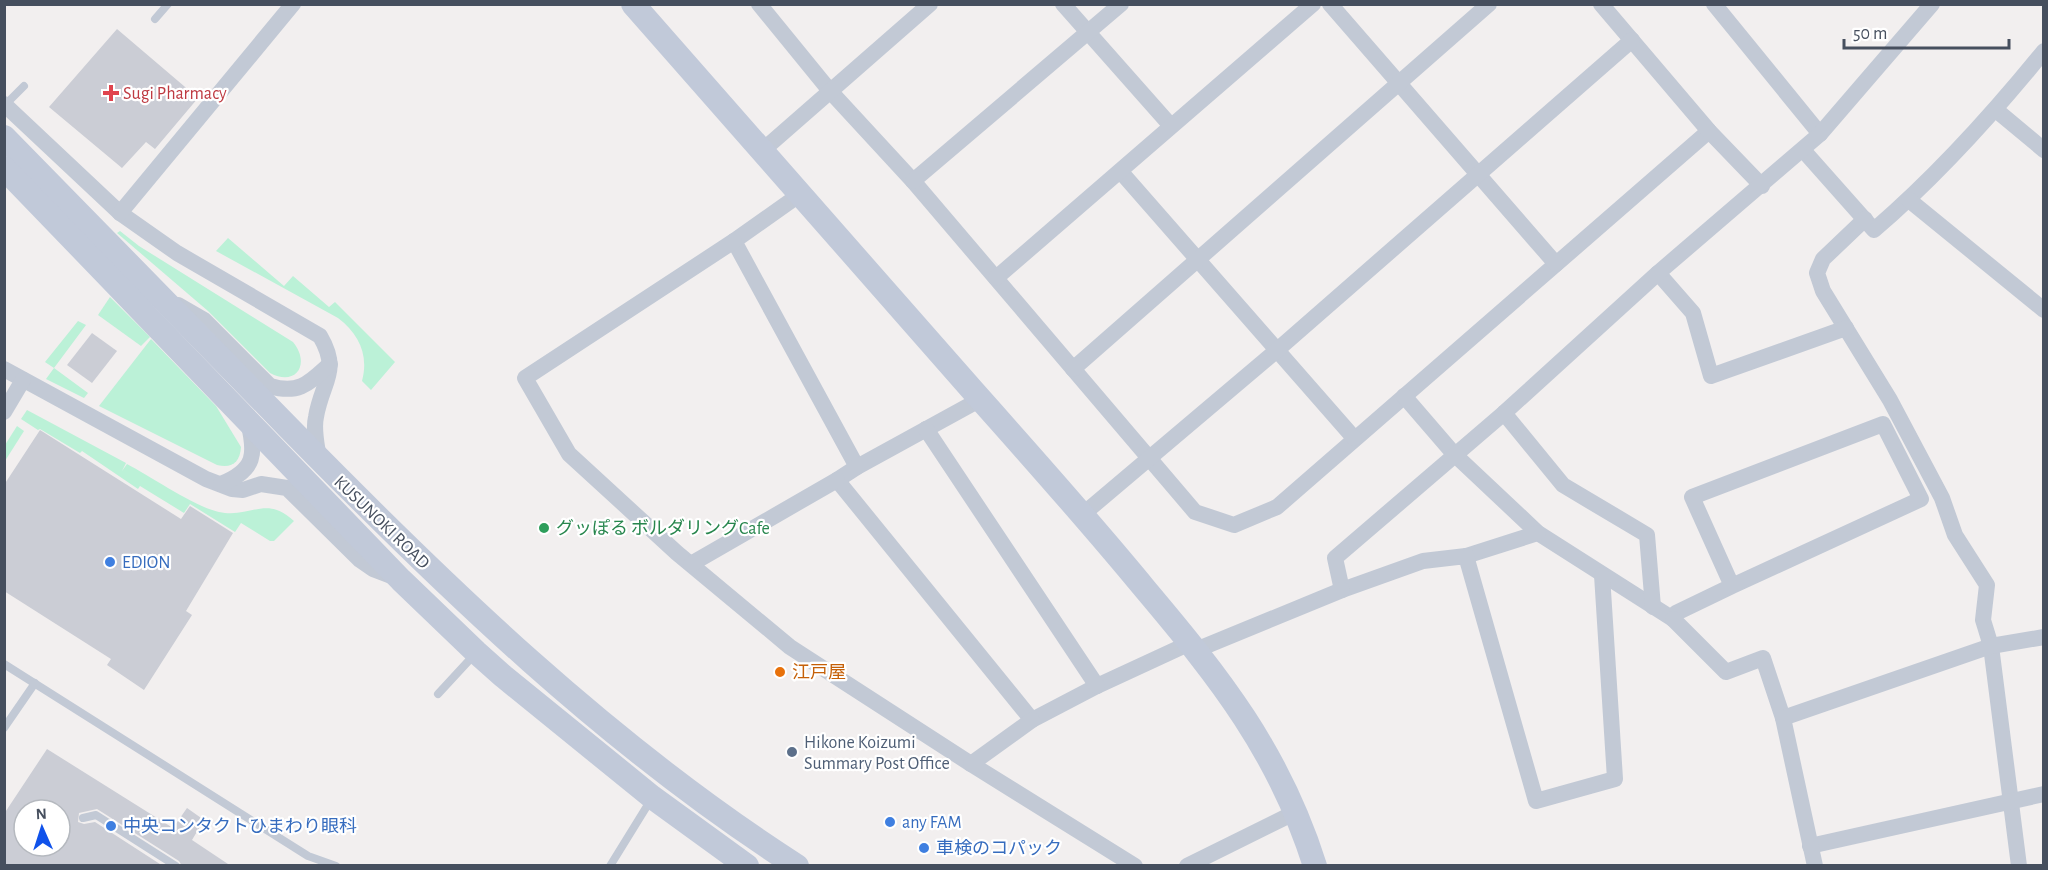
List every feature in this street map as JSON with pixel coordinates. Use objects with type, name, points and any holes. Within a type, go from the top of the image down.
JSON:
[{"type":"main road","points":[[633,4],[1083,515],[1193,646],[1235,700],[1253,729],[1296,812],[1315,866]]},
{"type":"main road","name":"KUSUNOKI ROAD","points":[[4,137],[247,417],[401,580],[502,676],[652,797],[747,866]]},
{"type":"main road","name":"KUSUNOKI ROAD","points":[[4,168],[123,273],[158,295],[402,542],[510,644],[663,771],[755,839],[796,866]]},
{"type":"street","points":[[120,213],[225,78],[293,4]]},
{"type":"street","points":[[759,4],[830,91],[913,181],[1195,512],[1234,525],[1277,507],[1709,131]]},
{"type":"street","points":[[762,151],[930,4]]},
{"type":"street","points":[[1063,4],[1171,126]]},
{"type":"street","points":[[913,181],[1121,4]]},
{"type":"street","points":[[996,278],[1313,4]]},
{"type":"street","points":[[1330,4],[1556,264]]},
{"type":"street","points":[[1073,369],[1489,4]]},
{"type":"street","points":[[1601,4],[1709,131],[1762,186]]},
{"type":"street","points":[[1714,4],[1820,134]]},
{"type":"street","points":[[1342,590],[1335,558],[1504,413],[1658,273],[1803,150],[1820,134],[1932,4]]},
{"type":"street","points":[[1083,515],[1276,351],[1632,40]]},
{"type":"street","points":[[1803,150],[1874,230],[1909,200],[1996,110],[2043,51]]},
{"type":"street","points":[[5,104],[120,213],[177,253],[320,336],[330,354],[331,363],[314,430],[319,459]]},
{"type":"street","points":[[1996,110],[2043,150]]},
{"type":"street","points":[[1121,172],[1354,438]]},
{"type":"street","points":[[799,195],[734,241],[525,378],[569,454],[691,564],[790,647],[1135,866]]},
{"type":"street","points":[[1909,200],[2043,310]]},
{"type":"street","points":[[1865,219],[1823,259],[1817,273],[1823,291],[1890,400],[1942,498],[1955,535],[1987,585],[1983,620],[1991,646],[2019,866]]},
{"type":"street","points":[[734,241],[857,467]]},
{"type":"street","points":[[1658,273],[1693,314],[1711,376],[1846,328]]},
{"type":"street","points":[[158,295],[204,320],[270,386],[284,390],[297,389],[310,382],[331,363]]},
{"type":"street","points":[[4,369],[173,463],[221,484],[243,490],[261,484],[287,488],[360,560],[373,569],[401,580]]},
{"type":"street","points":[[4,412],[24,380]]},
{"type":"street","points":[[1404,396],[1454,454],[1538,533],[1673,619],[1726,672],[1763,658],[1783,718],[1815,866]]},
{"type":"street","points":[[691,564],[857,467],[981,399]]},
{"type":"street","points":[[1504,413],[1563,485],[1647,535],[1653,607]]},
{"type":"street","points":[[221,484],[243,473],[253,455],[247,417]]},
{"type":"street","points":[[1673,619],[1676,614],[1732,586],[1922,499],[1883,424],[1692,496],[1732,586]]},
{"type":"street","points":[[926,429],[1096,686]]},
{"type":"street","points":[[837,480],[1032,720]]},
{"type":"street","points":[[971,764],[1032,720],[1096,686],[1193,646],[1423,561],[1466,556],[1538,533]]},
{"type":"street","points":[[1466,556],[1536,801],[1615,779],[1602,575]]},
{"type":"street","points":[[1783,718],[1991,646],[2043,637]]},
{"type":"street","points":[[1810,846],[2043,794]]},
{"type":"street","points":[[1187,866],[1296,812]]},
{"type":"lane","points":[[155,19],[168,4]]},
{"type":"lane","points":[[5,104],[24,86]]},
{"type":"lane","points":[[438,694],[476,652]]},
{"type":"lane","points":[[4,664],[308,856],[336,866]]},
{"type":"lane","points":[[4,728],[35,683]]},
{"type":"lane","points":[[610,866],[652,797]]},
{"type":"lane","points":[[83,818],[96,814],[176,865]]},
{"type":"green space","points":[[120,231],[139,246],[293,342],[301,358],[298,371],[287,377],[279,377],[270,373],[208,311],[117,233]]},
{"type":"green space","points":[[228,238],[284,286],[293,276],[329,307],[335,302],[395,362],[371,390],[362,381],[363,354],[352,331],[338,318],[216,251]]},
{"type":"green space","points":[[110,297],[150,337],[141,346],[98,315]]},
{"type":"green space","points":[[78,321],[86,325],[54,368],[45,362]]},
{"type":"green space","points":[[151,339],[216,406],[241,447],[239,457],[231,465],[217,465],[99,406]]},
{"type":"green space","points":[[54,368],[88,393],[84,398],[46,379]]},
{"type":"green space","points":[[27,410],[126,463],[122,471],[127,464],[185,498],[209,509],[240,513],[266,508],[275,509],[294,521],[274,541],[270,541],[241,523],[235,532],[190,504],[184,513],[140,486],[138,489],[82,451],[80,453],[21,419]]},
{"type":"green space","points":[[17,426],[24,431],[5,461],[5,445]]},
{"type":"building","points":[[117,29],[198,98],[155,149],[146,142],[122,168],[49,107]]},
{"type":"building","points":[[92,333],[117,351],[92,383],[67,365]]},
{"type":"building","name":"EDION","points":[[40,430],[181,519],[190,506],[233,533],[186,611],[192,615],[144,690],[107,665],[111,659],[4,591],[4,485]]},
{"type":"building","points":[[47,749],[173,828],[187,808],[204,820],[192,840],[231,866],[182,866],[179,861],[97,809],[79,813],[78,822],[84,824],[95,822],[163,866],[4,866],[4,814],[12,802],[12,858],[72,858],[72,798],[15,798]]},
{"type":"place","name":"Sugi Pharmacy","points":[[111,93]]},
{"type":"place","name":"グッぽる ボルダリングCafe","points":[[544,528]]},
{"type":"place","name":"EDION","points":[[110,562]]},
{"type":"place","name":"江戸屋","points":[[780,672]]},
{"type":"place","name":"Hikone Koizumi Summary Post Office","points":[[792,752]]},
{"type":"place","name":"any FAM","points":[[890,822]]},
{"type":"place","name":"中央コンタクトひまわり眼科","points":[[111,826]]},
{"type":"place","name":"車検のコパック","points":[[924,848]]}]
